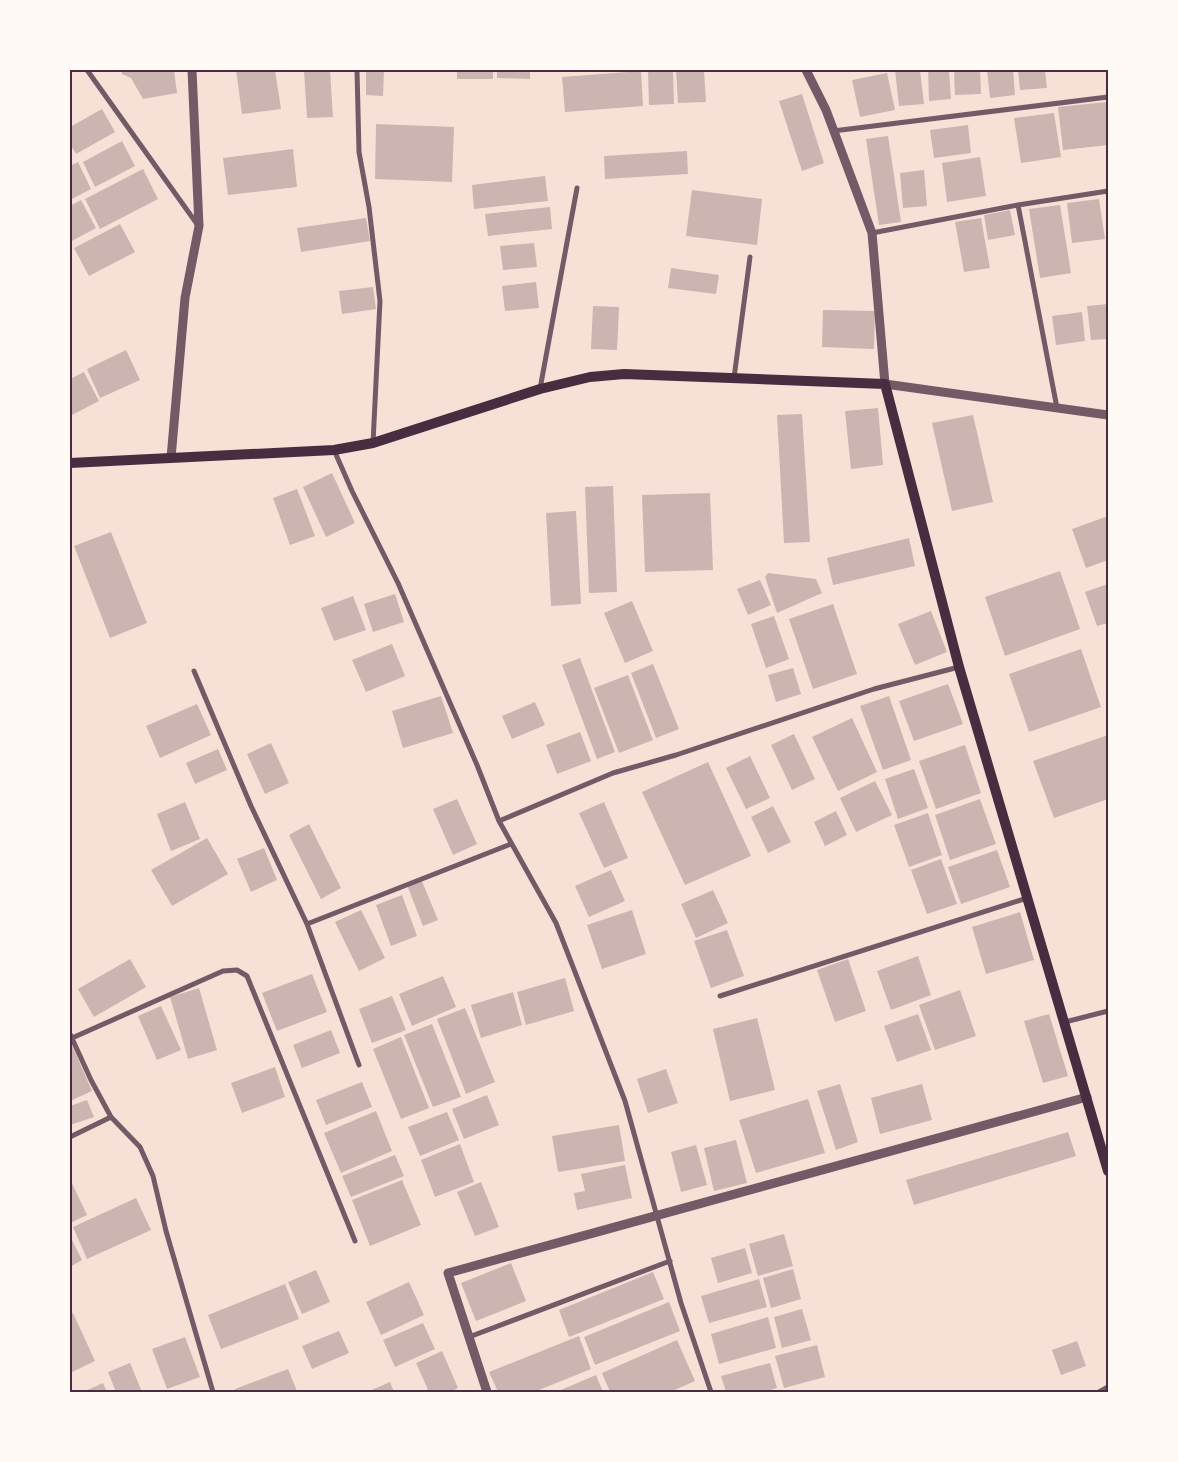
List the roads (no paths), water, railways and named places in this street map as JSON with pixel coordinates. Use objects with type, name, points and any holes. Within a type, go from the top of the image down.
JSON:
[{"type":"main road","points":[[70,464],[334,450],[373,443],[540,389],[590,377],[624,374],[885,384],[959,667],[1108,1171]]},
{"type":"street","points":[[87,70],[199,226]]},
{"type":"street","points":[[171,458],[185,298],[199,226],[192,70]]},
{"type":"street","points":[[357,70],[359,152],[370,207],[380,301],[373,443]]},
{"type":"street","points":[[806,70],[826,110],[872,233],[885,384],[1108,416]]},
{"type":"street","points":[[833,131],[1108,97]]},
{"type":"street","points":[[540,389],[577,188]]},
{"type":"street","points":[[872,233],[1108,190]]},
{"type":"street","points":[[1018,205],[1057,408]]},
{"type":"street","points":[[734,378],[750,256]]},
{"type":"street","points":[[334,450],[352,492],[398,583],[477,765],[499,821],[510,844],[556,923],[625,1101],[681,1303],[711,1392]]},
{"type":"street","points":[[499,821],[613,773],[676,755],[874,689],[959,667]]},
{"type":"street","points":[[194,671],[251,806],[307,924],[359,1065]]},
{"type":"street","points":[[307,924],[510,844]]},
{"type":"street","points":[[720,996],[1027,898]]},
{"type":"street","points":[[213,1392],[166,1231],[153,1176],[140,1147],[111,1117],[91,1080],[71,1036],[224,971],[237,970],[247,976],[354,1241]]},
{"type":"street","points":[[1065,1022],[1108,1011]]},
{"type":"street","points":[[487,1392],[448,1273],[1086,1097]]},
{"type":"street","points":[[70,1137],[111,1117]]},
{"type":"street","points":[[469,1337],[670,1261]]},
{"type":"street","points":[[1099,1392],[1108,1387]]}]
